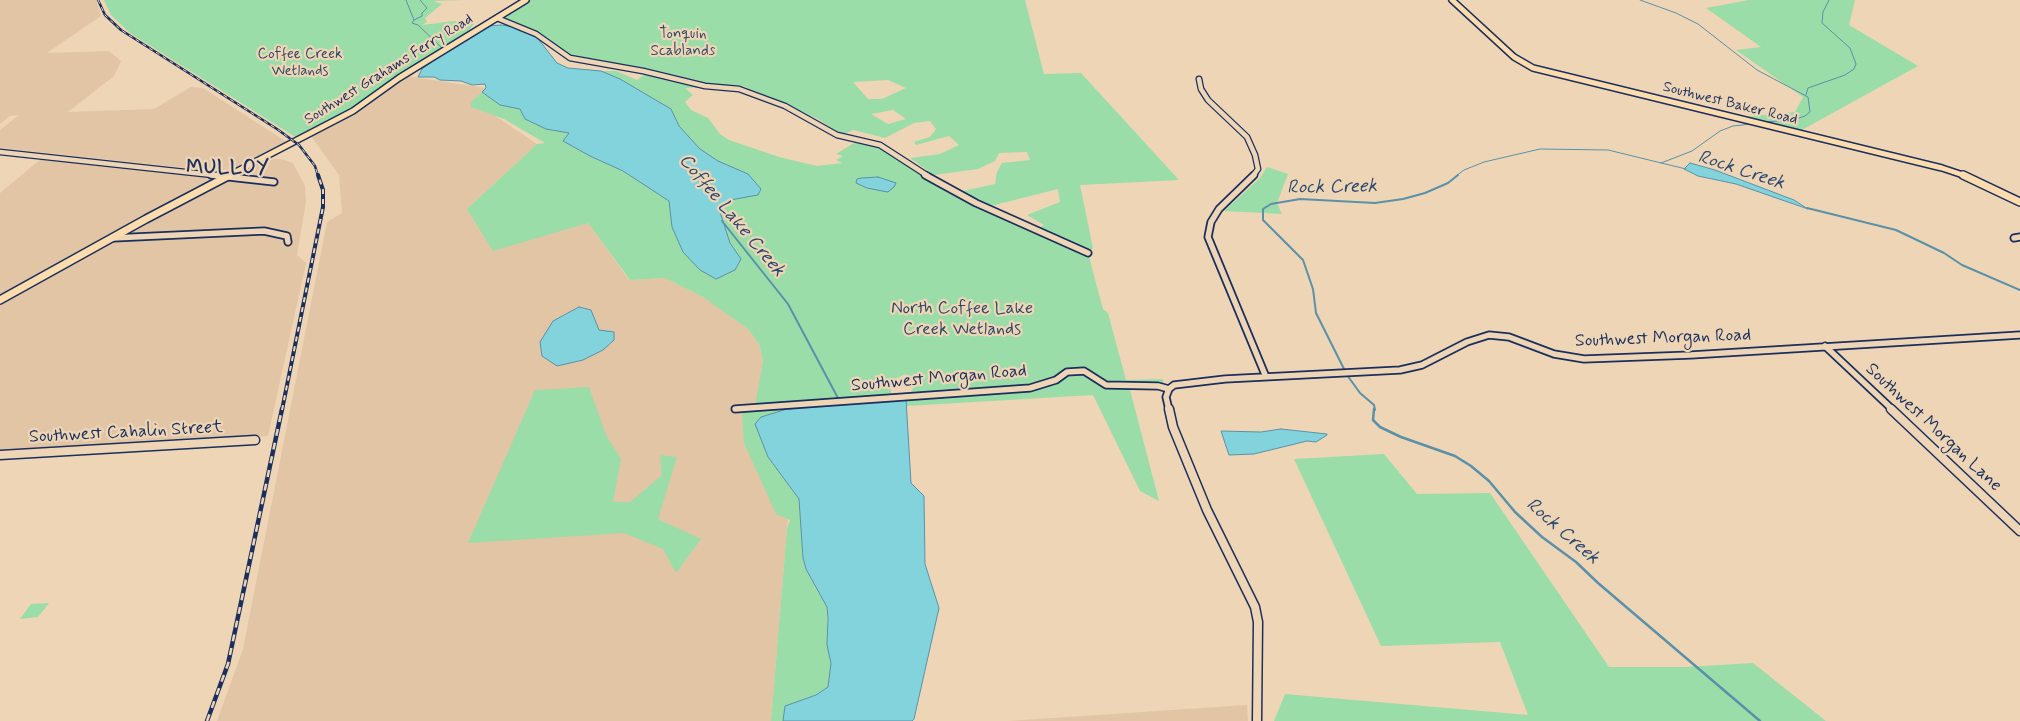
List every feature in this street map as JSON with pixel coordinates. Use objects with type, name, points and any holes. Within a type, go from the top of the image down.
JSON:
[{"type":"main road","name":"Southwest Grahams Ferry Road","points":[[0,300],[362,105],[399,78],[526,0]]},
{"type":"main road","name":"Southwest Baker Road","points":[[1452,0],[1516,59],[1534,68],[1942,168],[1962,174],[2020,202]]},
{"type":"street","points":[[497,18],[536,34],[570,58],[643,71],[705,86],[739,89],[785,106],[838,135],[882,146],[916,170],[972,201],[1088,252]]},
{"type":"street","points":[[1199,79],[1201,89],[1208,100],[1247,137],[1255,155],[1258,169],[1256,173],[1219,209],[1211,222],[1208,238],[1266,377]]},
{"type":"street","points":[[0,152],[274,182]]},
{"type":"street","points":[[112,238],[264,231],[287,236],[288,242]]},
{"type":"street","name":"Southwest Morgan Road","points":[[735,409],[1030,388],[1056,380],[1067,372],[1084,372],[1106,385],[1158,386],[1169,389],[1184,383],[1400,370],[1422,365],[1467,342],[1489,335],[1509,337],[1554,354],[1584,359],[2020,335]]},
{"type":"street","name":"Southwest Morgan Lane","points":[[1824,346],[2020,531]]},
{"type":"street","points":[[1169,389],[1166,393],[1166,402],[1183,453],[1207,510],[1255,607],[1258,637],[1256,721]]},
{"type":"street","name":"Southwest Cahalin Street","points":[[0,456],[254,440]]},
{"type":"shaded area","points":[[0,0],[96,0],[101,16],[47,53],[109,51],[121,61],[114,76],[68,112],[154,109],[191,87],[203,88],[287,142],[232,171],[223,172],[0,148],[0,130],[19,115],[10,116],[0,124]]},
{"type":"shaded area","points":[[406,76],[486,88],[471,102],[471,107],[494,115],[537,144],[467,209],[588,223],[629,280],[665,278],[703,297],[733,317],[748,329],[759,344],[763,361],[752,435],[788,517],[771,721],[217,721],[243,649],[327,222],[342,213],[339,175],[311,136],[366,105]]},
{"type":"shaded area","points":[[41,159],[215,178],[0,297],[0,193]]},
{"type":"shaded area","points":[[274,159],[293,163],[305,186],[306,202],[297,255],[306,263],[268,436],[0,450],[0,303],[244,171]]},
{"type":"shaded area","points":[[1247,705],[1248,721],[1008,721]]},
{"type":"green space","name":"Coffee Creek Wetlands","points":[[104,0],[465,0],[433,1],[442,4],[425,18],[427,22],[422,25],[455,21],[474,24],[465,35],[354,108],[297,138],[130,33],[111,15]]},
{"type":"green space","points":[[527,0],[1025,0],[1044,74],[1081,73],[1179,180],[1080,185],[1093,248],[1088,253],[1103,309],[1108,313],[1126,380],[1163,379],[1163,384],[1129,386],[1159,501],[1140,491],[1093,395],[907,406],[906,399],[914,387],[906,374],[891,381],[891,397],[755,406],[763,361],[759,344],[748,329],[703,297],[665,278],[630,280],[588,223],[493,251],[467,209],[537,144],[545,143],[504,119],[471,107],[471,102],[482,92],[500,105],[520,109],[570,133],[563,141],[623,171],[669,201],[672,227],[741,259],[730,243],[671,109],[620,79],[601,71],[616,71],[637,80],[647,73],[571,59],[533,29],[510,23],[492,23]],"holes":[[[888,80],[906,88],[882,99],[868,99],[853,82]],[[743,86],[818,119],[842,135],[853,130],[885,138],[914,123],[930,121],[936,129],[930,137],[914,142],[916,145],[949,136],[959,145],[940,154],[910,158],[934,175],[978,169],[995,161],[999,153],[1027,152],[1030,160],[1002,163],[997,172],[995,184],[963,191],[978,207],[921,176],[919,171],[876,143],[859,140],[836,154],[843,156],[836,160],[842,163],[817,166],[779,157],[729,140],[720,134],[708,118],[691,110],[685,102],[693,95],[685,88]],[[893,110],[906,119],[888,124],[871,114]],[[1058,189],[1060,202],[1027,215],[1044,225],[1037,229],[983,208]]]},
{"type":"green space","points":[[1749,0],[1855,0],[1849,25],[1918,66],[1800,131],[1742,117],[1795,112],[1803,97],[1736,50],[1761,47],[1706,8]]},
{"type":"green space","points":[[1267,167],[1288,174],[1277,203],[1282,214],[1224,211],[1260,178]]},
{"type":"green space","points":[[589,387],[606,435],[621,459],[613,502],[630,502],[662,475],[660,455],[677,457],[658,519],[701,539],[676,573],[663,549],[624,533],[468,543],[535,390]]},
{"type":"green space","points":[[787,409],[761,417],[768,457],[799,499],[803,558],[806,569],[827,607],[827,645],[831,663],[828,687],[816,695],[785,706],[783,721],[771,721],[787,529],[790,520],[776,514],[744,443],[742,412]]},
{"type":"green space","points":[[1384,454],[1417,494],[1490,493],[1609,667],[1686,667],[1753,663],[1826,721],[1274,721],[1285,694],[1528,715],[1500,642],[1381,646],[1294,459]]},
{"type":"green space","points":[[49,603],[38,617],[20,619],[31,604]]},
{"type":"water","points":[[488,26],[516,27],[535,35],[557,63],[568,68],[601,71],[620,79],[671,109],[679,126],[700,149],[718,161],[748,174],[761,189],[758,195],[730,200],[719,209],[730,243],[741,259],[735,270],[716,279],[700,270],[683,252],[672,227],[669,201],[623,171],[563,141],[569,133],[546,129],[525,119],[520,109],[500,105],[482,92],[486,88],[485,84],[472,85],[461,81],[440,80],[434,77],[418,77],[422,69],[448,50]]},
{"type":"water","points":[[1690,163],[1715,170],[1794,200],[1808,209],[1736,184],[1698,176],[1684,169]]},
{"type":"water","points":[[878,177],[896,183],[888,192],[867,188],[856,183],[857,179]]},
{"type":"water","points":[[579,307],[591,310],[599,330],[614,332],[614,340],[603,350],[583,360],[557,366],[542,356],[540,342],[553,321]]},
{"type":"water","points":[[906,399],[911,483],[924,496],[925,564],[939,608],[914,719],[912,721],[783,721],[785,706],[816,695],[828,687],[831,663],[827,645],[827,607],[806,569],[803,558],[799,499],[768,457],[755,424],[761,417],[787,409]]},
{"type":"water","points":[[1281,429],[1327,435],[1316,442],[1307,441],[1254,454],[1229,455],[1221,431],[1261,432]]},
{"type":"waterway","name":"Coffee Lake Creek","points":[[406,0],[414,20]]},
{"type":"waterway","points":[[414,20],[422,16],[422,13],[427,8],[420,0]]},
{"type":"waterway","points":[[1640,0],[1676,13],[1698,24],[1757,70],[1808,97],[1810,112],[1805,116],[1793,120],[1763,122]]},
{"type":"waterway","points":[[1806,95],[1808,88],[1845,75],[1854,69],[1856,64],[1850,48],[1822,23],[1823,12],[1829,0]]},
{"type":"waterway","name":"Coffee Lake Creek","points":[[414,20],[412,23],[418,25],[443,49]]},
{"type":"waterway","points":[[1661,163],[1692,151],[1720,131],[1733,126],[1751,124]]},
{"type":"waterway","name":"Rock Creek","points":[[1456,176],[1464,170],[1484,162],[1540,149],[1608,150],[1661,163]]},
{"type":"waterway","name":"Rock Creek","points":[[1661,163],[1686,169]]},
{"type":"waterway","name":"Rock Creek","points":[[1345,371],[1316,313],[1313,289],[1303,260],[1263,220],[1263,209],[1271,204],[1300,199],[1375,203],[1403,199],[1425,193],[1448,183],[1458,175]]},
{"type":"waterway","name":"Rock Creek","points":[[1807,208],[1896,230],[1944,253],[1962,265],[2020,290]]},
{"type":"waterway","name":"Coffee Lake Creek","points":[[722,221],[788,304],[839,400]]},
{"type":"waterway","name":"Rock Creek","points":[[1347,375],[1360,393],[1374,405],[1375,410]]},
{"type":"waterway","name":"Rock Creek","points":[[1374,409],[1373,420],[1380,427],[1401,437],[1455,456],[1471,466],[1489,481],[1515,512],[1542,537],[1576,562],[1598,583],[1760,721]]},
{"type":"railway","points":[[98,0],[105,15],[121,30],[277,129],[299,145],[315,166],[318,176]]},
{"type":"railway","points":[[282,410],[323,207],[323,190],[318,175]]},
{"type":"railway","points":[[207,721],[228,664],[282,409]]},
{"type":"district","name":"MULLOY","points":[[228,169]]},
{"type":"park label","name":"Tonquin Scablands","points":[[683,44]]},
{"type":"park label","name":"North Coffee Lake Creek Wetlands","points":[[962,319]]}]
